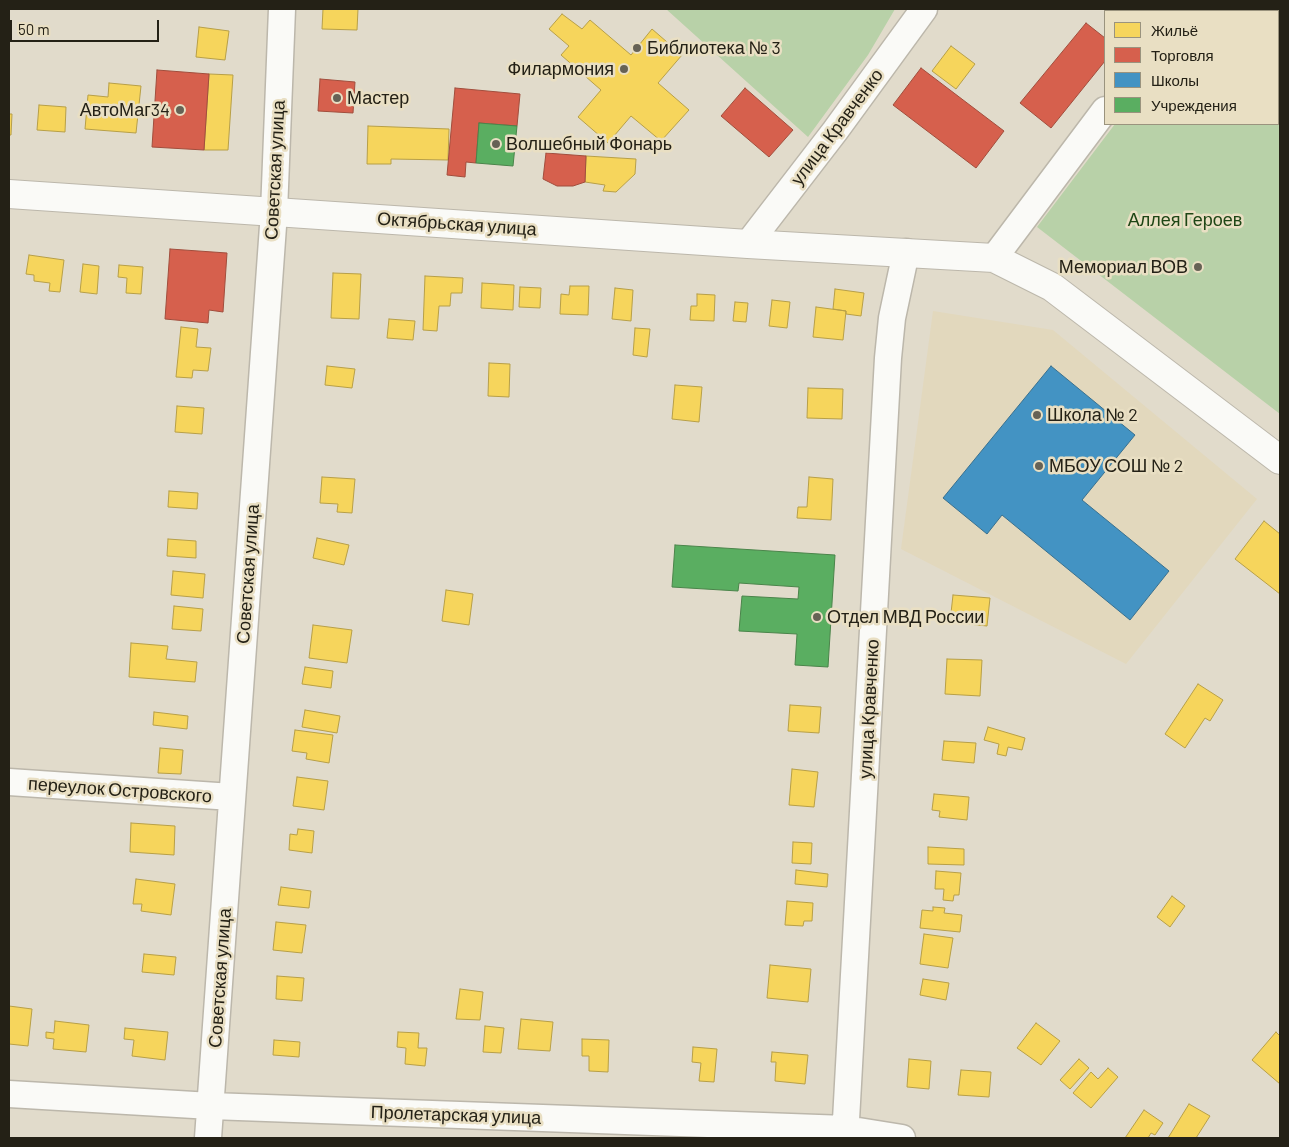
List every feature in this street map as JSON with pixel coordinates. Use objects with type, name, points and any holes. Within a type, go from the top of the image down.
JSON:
[{"type":"main road","name":"Октябрьская улица","points":[[9,194],[748,244],[994,258]]},
{"type":"main road","points":[[994,258],[1052,287],[1280,460]]},
{"type":"street","name":"Советская улица","points":[[208,1138],[274,212],[282,9]]},
{"type":"street","name":"улица Кравченко","points":[[748,244],[924,9]]},
{"type":"street","points":[[994,258],[1104,111]]},
{"type":"street","name":"улица Кравченко","points":[[846,1134],[888,358],[892,318],[906,252]]},
{"type":"street","name":"переулок Островского","points":[[9,782],[232,797]]},
{"type":"street","name":"Пролетарская улица","points":[[9,1094],[211,1106],[902,1138]]},
{"type":"shaded area","name":"Школа № 2","points":[[933,311],[1053,330],[1257,499],[1126,664],[901,549]]},
{"type":"green space","points":[[666,9],[895,9],[868,55],[808,137]]},
{"type":"green space","name":"Аллея Героев","points":[[1280,9],[1280,414],[1037,227],[1114,125],[1279,125],[1279,10],[1201,10]]},
{"type":"building: Жильё","points":[[323,9],[358,9],[357,30],[322,29]]},
{"type":"building: Жильё","name":"Филармония","points":[[562,14],[582,29],[590,20],[631,55],[652,29],[682,55],[658,83],[689,110],[661,141],[631,116],[608,143],[578,117],[601,90],[561,55],[569,46],[549,29]]},
{"type":"building: Жильё","points":[[199,27],[229,31],[225,60],[196,57]]},
{"type":"building: Жильё","points":[[951,46],[975,64],[956,89],[932,71]]},
{"type":"building: Жильё","points":[[209,74],[233,75],[228,150],[204,150]]},
{"type":"building: Жильё","points":[[109,83],[141,86],[136,133],[85,129],[88,95],[108,97]]},
{"type":"building: Жильё","points":[[39,105],[66,107],[65,132],[37,130]]},
{"type":"building: Жильё","points":[[9,114],[12,114],[11,135],[9,135]]},
{"type":"building: Жильё","points":[[368,126],[449,129],[448,160],[391,159],[391,164],[367,164]]},
{"type":"building: Жильё","points":[[586,156],[636,159],[635,174],[616,192],[603,191],[605,185],[585,182]]},
{"type":"building: Жильё","points":[[29,255],[64,260],[60,292],[49,291],[50,283],[34,281],[34,275],[26,274]]},
{"type":"building: Жильё","points":[[83,264],[99,266],[97,294],[80,292]]},
{"type":"building: Жильё","points":[[119,265],[143,267],[141,294],[126,293],[127,278],[118,277]]},
{"type":"building: Жильё","points":[[333,273],[361,274],[359,319],[331,318]]},
{"type":"building: Жильё","points":[[425,276],[463,278],[462,293],[451,293],[450,306],[439,306],[437,331],[423,330]]},
{"type":"building: Жильё","points":[[482,283],[514,285],[513,310],[481,308]]},
{"type":"building: Жильё","points":[[570,286],[589,286],[588,315],[560,314],[561,294],[569,295]]},
{"type":"building: Жильё","points":[[520,287],[541,288],[540,308],[519,307]]},
{"type":"building: Жильё","points":[[615,288],[633,290],[631,321],[612,319]]},
{"type":"building: Жильё","points":[[835,289],[864,293],[861,316],[846,314],[846,311],[833,309]]},
{"type":"building: Жильё","points":[[697,294],[715,295],[714,321],[690,320],[691,306],[697,306]]},
{"type":"building: Жильё","points":[[772,300],[790,302],[787,328],[769,326]]},
{"type":"building: Жильё","points":[[735,302],[748,303],[746,322],[733,321]]},
{"type":"building: Жильё","points":[[816,307],[846,311],[843,340],[813,337]]},
{"type":"building: Жильё","points":[[389,319],[415,321],[413,340],[387,338]]},
{"type":"building: Жильё","points":[[181,327],[198,329],[196,347],[211,348],[208,371],[193,370],[192,378],[176,377]]},
{"type":"building: Жильё","points":[[635,328],[650,329],[647,357],[633,355]]},
{"type":"building: Жильё","points":[[489,363],[510,364],[509,397],[488,396]]},
{"type":"building: Жильё","points":[[327,366],[355,369],[352,388],[325,385]]},
{"type":"building: Жильё","points":[[675,385],[702,387],[699,422],[672,419]]},
{"type":"building: Жильё","points":[[808,388],[843,389],[842,419],[807,418]]},
{"type":"building: Жильё","points":[[177,406],[204,408],[202,434],[175,432]]},
{"type":"building: Жильё","points":[[322,477],[355,479],[352,513],[337,512],[338,504],[320,503]]},
{"type":"building: Жильё","points":[[809,477],[833,479],[831,520],[797,518],[798,507],[807,507]]},
{"type":"building: Жильё","points":[[169,491],[198,493],[197,509],[168,507]]},
{"type":"building: Жильё","points":[[1264,521],[1280,534],[1280,594],[1235,559]]},
{"type":"building: Жильё","points":[[317,538],[349,545],[344,565],[313,558]]},
{"type":"building: Жильё","points":[[168,539],[196,541],[196,558],[167,556]]},
{"type":"building: Жильё","points":[[173,571],[205,574],[203,598],[171,595]]},
{"type":"building: Жильё","points":[[446,590],[473,594],[469,625],[442,621]]},
{"type":"building: Жильё","points":[[953,595],[990,598],[987,626],[950,622]]},
{"type":"building: Жильё","points":[[174,606],[203,609],[201,631],[172,629]]},
{"type":"building: Жильё","points":[[313,625],[352,630],[347,663],[309,658]]},
{"type":"building: Жильё","points":[[131,643],[168,646],[166,659],[197,662],[195,682],[129,677]]},
{"type":"building: Жильё","points":[[947,659],[982,660],[980,696],[945,694]]},
{"type":"building: Жильё","points":[[305,667],[333,671],[331,688],[302,684]]},
{"type":"building: Жильё","points":[[1198,684],[1223,700],[1210,721],[1205,718],[1185,748],[1165,734]]},
{"type":"building: Жильё","points":[[790,705],[821,707],[819,733],[788,731]]},
{"type":"building: Жильё","points":[[305,710],[340,716],[337,733],[302,727]]},
{"type":"building: Жильё","points":[[154,712],[188,716],[187,729],[153,725]]},
{"type":"building: Жильё","points":[[988,727],[1025,738],[1022,750],[1008,747],[1006,756],[997,754],[999,744],[984,740]]},
{"type":"building: Жильё","points":[[295,730],[333,735],[329,763],[306,759],[307,753],[292,751]]},
{"type":"building: Жильё","points":[[944,741],[976,743],[974,763],[942,760]]},
{"type":"building: Жильё","points":[[160,748],[183,750],[181,774],[158,773]]},
{"type":"building: Жильё","points":[[792,769],[818,772],[814,807],[789,805]]},
{"type":"building: Жильё","points":[[297,777],[328,781],[324,810],[293,806]]},
{"type":"building: Жильё","points":[[934,794],[969,797],[967,820],[939,817],[940,811],[932,810]]},
{"type":"building: Жильё","points":[[131,823],[175,826],[174,855],[130,852]]},
{"type":"building: Жильё","points":[[298,829],[314,831],[312,853],[289,850],[290,834],[297,835]]},
{"type":"building: Жильё","points":[[793,842],[812,843],[811,864],[792,863]]},
{"type":"building: Жильё","points":[[928,847],[964,849],[964,865],[928,864]]},
{"type":"building: Жильё","points":[[796,870],[828,874],[827,887],[795,884]]},
{"type":"building: Жильё","points":[[936,871],[961,873],[959,895],[954,895],[953,901],[943,900],[944,889],[935,889]]},
{"type":"building: Жильё","points":[[136,879],[175,884],[171,915],[141,911],[142,904],[133,904]]},
{"type":"building: Жильё","points":[[281,887],[311,891],[309,908],[278,905]]},
{"type":"building: Жильё","points":[[1172,896],[1185,906],[1170,927],[1157,917]]},
{"type":"building: Жильё","points":[[787,901],[813,903],[812,921],[804,921],[803,926],[785,925]]},
{"type":"building: Жильё","points":[[933,907],[945,908],[944,913],[962,915],[960,932],[920,928],[922,910],[933,911]]},
{"type":"building: Жильё","points":[[276,922],[306,925],[302,953],[273,950]]},
{"type":"building: Жильё","points":[[924,934],[953,938],[948,968],[920,964]]},
{"type":"building: Жильё","points":[[144,954],[176,957],[174,975],[142,972]]},
{"type":"building: Жильё","points":[[770,965],[811,969],[808,1002],[767,998]]},
{"type":"building: Жильё","points":[[277,976],[304,978],[302,1001],[276,999]]},
{"type":"building: Жильё","points":[[923,979],[949,983],[946,1000],[920,995]]},
{"type":"building: Жильё","points":[[460,989],[483,992],[480,1020],[456,1019]]},
{"type":"building: Жильё","points":[[9,1006],[32,1009],[28,1046],[9,1044]]},
{"type":"building: Жильё","points":[[521,1019],[553,1022],[550,1051],[518,1049]]},
{"type":"building: Жильё","points":[[55,1021],[89,1025],[86,1052],[53,1049],[54,1039],[46,1038],[46,1032],[54,1033]]},
{"type":"building: Жильё","points":[[1036,1023],[1060,1041],[1041,1065],[1017,1048]]},
{"type":"building: Жильё","points":[[485,1026],[504,1028],[501,1053],[483,1052]]},
{"type":"building: Жильё","points":[[125,1028],[168,1032],[165,1060],[132,1056],[134,1040],[124,1039]]},
{"type":"building: Жильё","points":[[398,1032],[419,1033],[418,1048],[427,1048],[425,1066],[405,1064],[406,1048],[397,1047]]},
{"type":"building: Жильё","points":[[1276,1032],[1280,1036],[1280,1084],[1252,1060]]},
{"type":"building: Жильё","points":[[582,1039],[609,1040],[608,1072],[589,1071],[589,1056],[582,1056]]},
{"type":"building: Жильё","points":[[274,1040],[300,1042],[299,1057],[273,1055]]},
{"type":"building: Жильё","points":[[693,1047],[717,1049],[714,1082],[699,1081],[701,1063],[692,1062]]},
{"type":"building: Жильё","points":[[772,1052],[808,1055],[805,1084],[775,1081],[776,1062],[771,1062]]},
{"type":"building: Жильё","points":[[909,1059],[931,1061],[929,1089],[907,1087]]},
{"type":"building: Жильё","points":[[1079,1059],[1089,1068],[1070,1089],[1060,1080]]},
{"type":"building: Жильё","points":[[1108,1068],[1118,1077],[1091,1108],[1073,1093],[1091,1072],[1098,1079]]},
{"type":"building: Жильё","points":[[961,1070],[991,1072],[989,1097],[958,1095]]},
{"type":"building: Жильё","points":[[1189,1104],[1210,1116],[1196,1138],[1168,1138]]},
{"type":"building: Жильё","points":[[1144,1110],[1163,1123],[1155,1135],[1151,1133],[1148,1138],[1125,1138]]},
{"type":"building: Торговля","points":[[1086,23],[1104,37],[1104,62],[1051,128],[1020,103]]},
{"type":"building: Торговля","points":[[921,68],[1004,131],[976,168],[893,105]]},
{"type":"building: Торговля","name":"АвтоМаг34","points":[[157,70],[209,74],[204,150],[152,147]]},
{"type":"building: Торговля","points":[[320,79],[355,82],[353,113],[318,111]]},
{"type":"building: Торговля","points":[[455,88],[520,94],[517,126],[479,123],[476,163],[466,162],[465,177],[447,175]]},
{"type":"building: Торговля","points":[[745,88],[793,130],[769,157],[721,116]]},
{"type":"building: Торговля","points":[[546,153],[586,156],[585,182],[573,186],[557,186],[543,179]]},
{"type":"building: Торговля","points":[[170,249],[227,253],[223,312],[209,310],[208,323],[165,319]]},
{"type":"building: Школы","name":"МБОУ СОШ № 2","points":[[1051,366],[1135,435],[1082,500],[1169,571],[1130,620],[1002,515],[987,534],[943,498]]},
{"type":"building: Учреждения","points":[[479,123],[517,126],[513,166],[476,163]]},
{"type":"building: Учреждения","points":[[675,545],[835,555],[828,667],[795,665],[797,634],[739,631],[742,596],[798,599],[799,587],[739,583],[738,591],[672,587]]},
{"type":"place","name":"Библиотека № 3","points":[[637,48]]},
{"type":"place","name":"Филармония","points":[[624,69]]},
{"type":"place","name":"Мастер","points":[[337,98]]},
{"type":"place","name":"АвтоМаг34","points":[[180,110]]},
{"type":"place","name":"Волшебный Фонарь","points":[[496,144]]},
{"type":"place","name":"Мемориал ВОВ","points":[[1198,267]]},
{"type":"place","name":"Школа № 2","points":[[1037,415]]},
{"type":"place","name":"МБОУ СОШ № 2","points":[[1039,466]]},
{"type":"place","name":"Отдел МВД России","points":[[817,617]]}]
